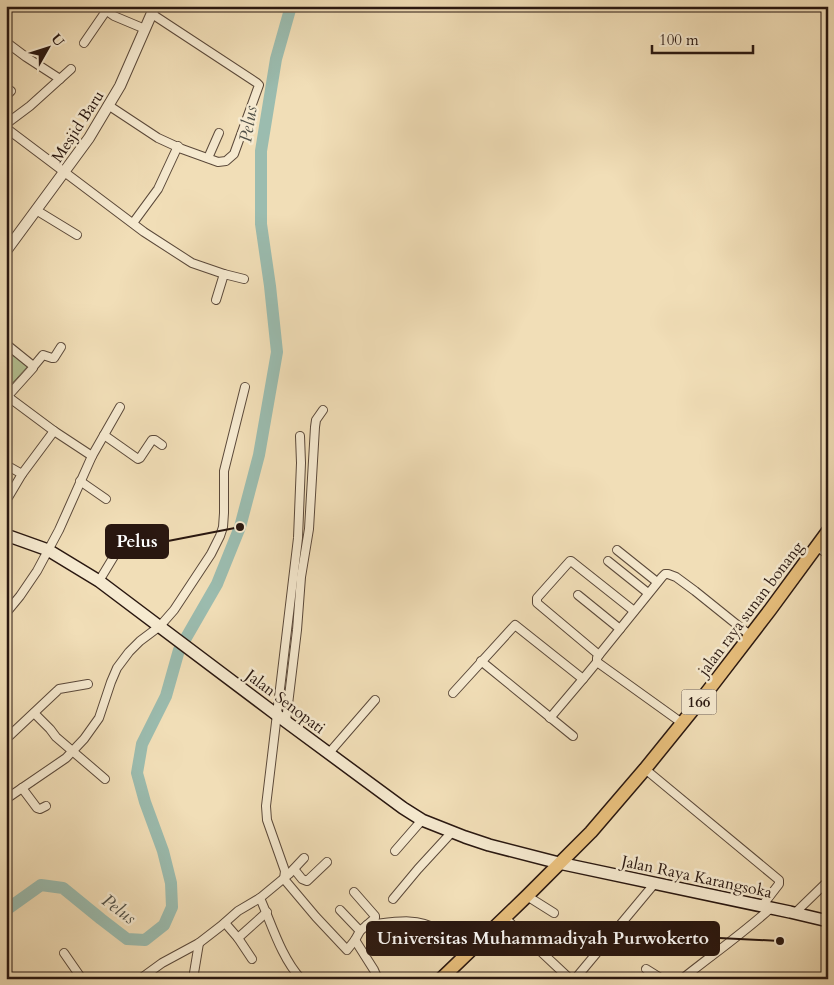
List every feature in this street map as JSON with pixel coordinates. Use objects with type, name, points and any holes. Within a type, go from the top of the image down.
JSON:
[{"type":"main road","name":"jalan raya sunan bonang","points":[[559,863],[591,832],[645,769],[751,636],[828,531]]},
{"type":"main road","name":"Jalan Senopati","points":[[6,535],[48,550],[99,581],[281,718],[422,820],[464,838],[559,863]]},
{"type":"main road","name":"Jalan Raya Karangsoka","points":[[559,863],[828,921]]},
{"type":"main road","name":"166","points":[[441,979],[559,863]]},
{"type":"street","points":[[84,43],[103,8],[114,16],[145,29]]},
{"type":"street","points":[[108,105],[158,138],[218,162],[230,159],[234,154],[259,86],[153,10]]},
{"type":"street","name":"Mesjid Baru","points":[[8,246],[90,138],[120,86],[153,10]]},
{"type":"street","points":[[6,42],[60,78]]},
{"type":"street","points":[[6,124],[30,106],[71,69]]},
{"type":"street","points":[[6,128],[144,232],[192,263],[244,279]]},
{"type":"street","points":[[208,158],[219,133]]},
{"type":"street","points":[[133,223],[158,189],[178,146]]},
{"type":"street","points":[[36,210],[77,236]]},
{"type":"street","points":[[216,300],[224,274]]},
{"type":"street","points":[[6,344],[33,366]]},
{"type":"street","points":[[61,347],[54,358],[44,355],[7,397],[92,456]]},
{"type":"street","points":[[6,799],[66,758],[84,739],[98,718],[110,682],[120,663],[140,642],[155,622],[174,610],[211,554],[223,527],[224,470],[246,387]]},
{"type":"street","points":[[8,607],[20,596],[48,550],[92,456],[120,406]]},
{"type":"street","points":[[323,410],[316,420],[315,427],[309,529],[301,577],[297,630],[266,813],[285,871],[307,881],[328,862]]},
{"type":"street","points":[[6,501],[22,474],[54,431]]},
{"type":"street","points":[[104,435],[138,459],[152,440],[162,445]]},
{"type":"street","points":[[281,718],[298,538],[301,463],[300,436]]},
{"type":"street","points":[[6,465],[22,474]]},
{"type":"street","points":[[80,481],[106,499]]},
{"type":"street","points":[[99,581],[122,543]]},
{"type":"street","points":[[817,546],[828,555]]},
{"type":"street","points":[[617,550],[657,582]]},
{"type":"street","points":[[634,611],[571,561],[537,598],[537,603],[598,658],[682,723]]},
{"type":"street","points":[[608,561],[648,593]]},
{"type":"street","points":[[550,718],[665,574],[676,577],[696,591],[751,636]]},
{"type":"street","points":[[578,594],[620,629]]},
{"type":"street","points":[[453,693],[515,624],[583,679]]},
{"type":"street","points":[[481,661],[573,736]]},
{"type":"street","points":[[6,739],[59,689],[88,684]]},
{"type":"street","points":[[329,753],[375,700]]},
{"type":"street","points":[[34,713],[56,737],[105,779]]},
{"type":"street","points":[[645,769],[780,881],[766,907],[747,930],[682,979]]},
{"type":"street","points":[[22,788],[37,808],[40,809],[46,806]]},
{"type":"street","points":[[395,851],[422,820]]},
{"type":"street","points":[[392,899],[452,832]]},
{"type":"street","points":[[140,979],[162,963],[199,943],[238,911],[260,898],[290,873],[304,858]]},
{"type":"street","points":[[290,873],[316,917],[346,950],[360,931],[375,918],[354,892]]},
{"type":"street","points":[[796,913],[828,881]]},
{"type":"street","points":[[575,979],[655,883]]},
{"type":"street","points":[[527,896],[554,913]]},
{"type":"street","points":[[260,898],[287,960],[301,979]]},
{"type":"street","points":[[340,910],[360,931]]},
{"type":"street","points":[[238,938],[266,912]]},
{"type":"street","points":[[504,917],[570,979]]},
{"type":"street","points":[[367,925],[413,921],[424,923],[443,934],[464,955]]},
{"type":"street","points":[[225,923],[252,959]]},
{"type":"street","points":[[688,932],[711,956]]},
{"type":"street","points":[[355,940],[378,979]]},
{"type":"street","points":[[193,979],[199,943]]},
{"type":"street","points":[[64,953],[82,979]]},
{"type":"street","points":[[646,969],[662,979]]},
{"type":"street","points":[[825,979],[828,972]]},
{"type":"green space","points":[[6,340],[25,357],[29,365],[6,390]]},
{"type":"waterway","name":"Pelus","points":[[6,910],[41,885],[63,888],[127,939],[145,940],[164,925],[172,907],[171,883],[163,851],[145,802],[137,773],[142,744],[166,696],[179,650],[217,584],[240,527],[259,455],[277,352],[261,224],[261,151],[276,59],[291,6]]},
{"type":"place","name":"Pelus","points":[[240,527]]},
{"type":"place","name":"Universitas Muhammadiyah Purwokerto","points":[[780,941]]}]
